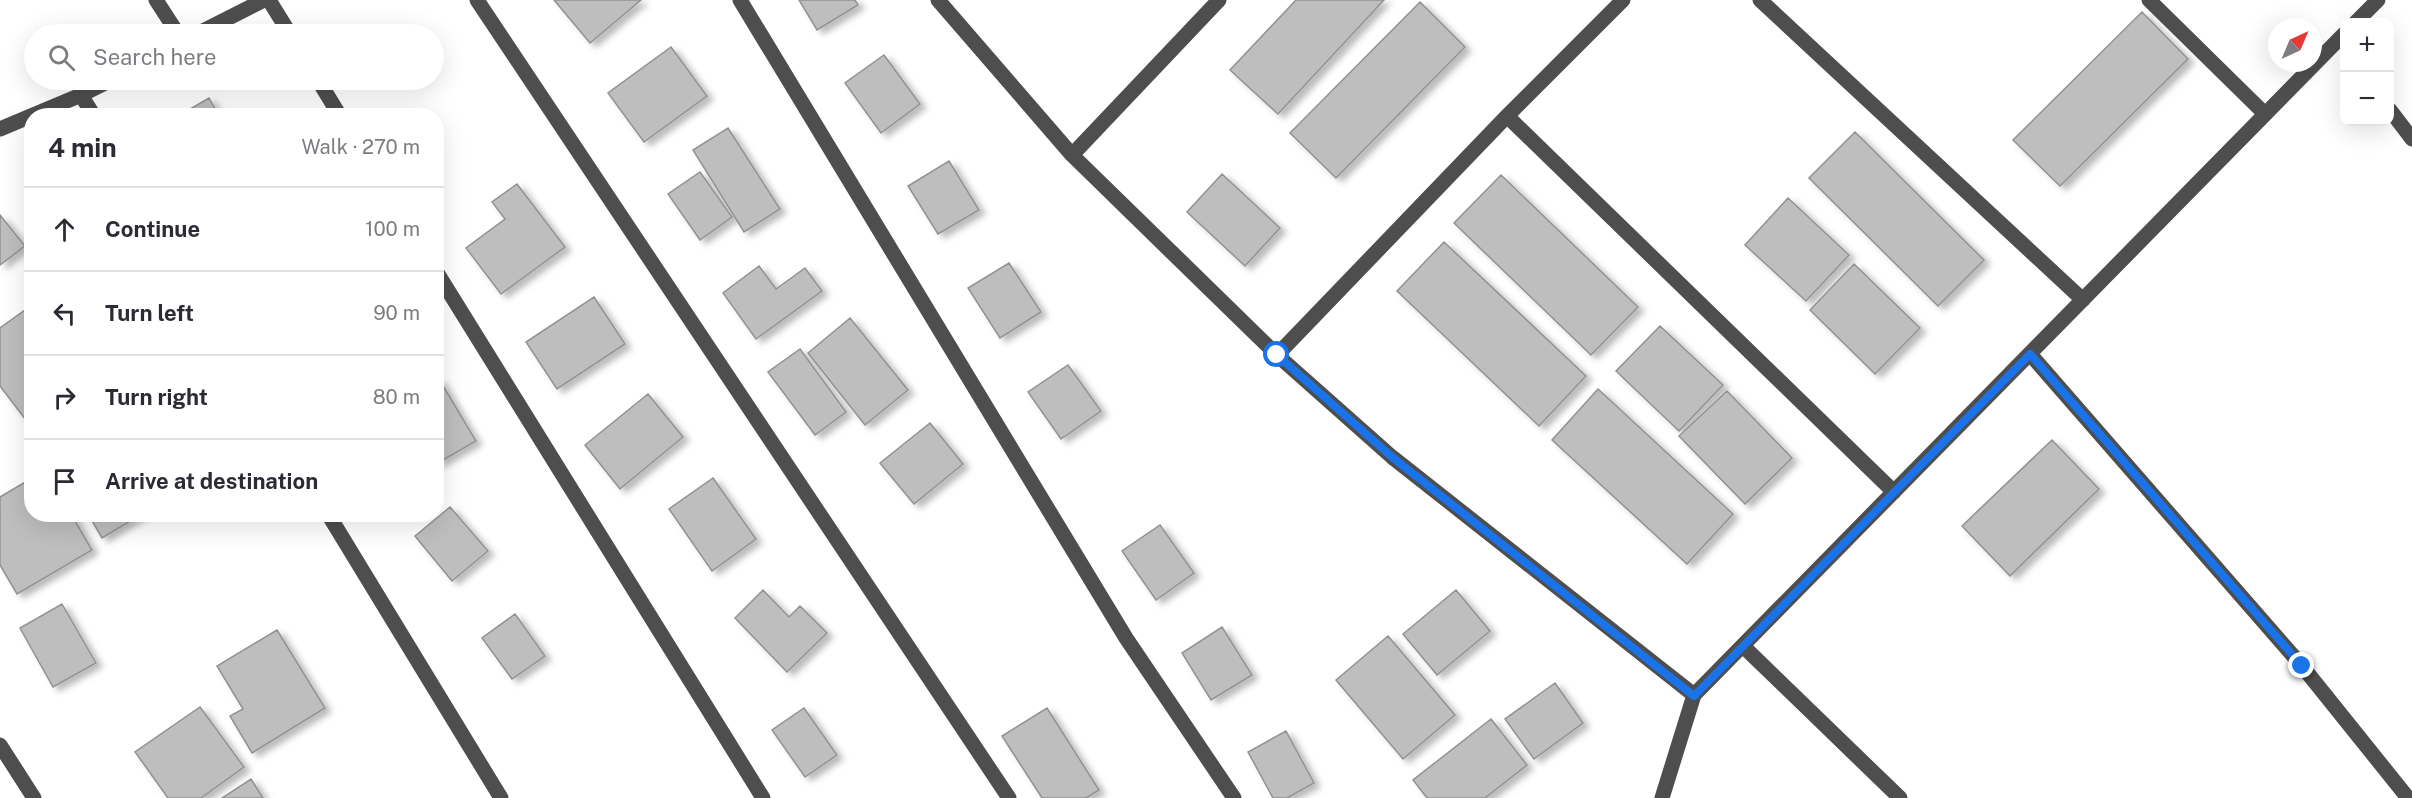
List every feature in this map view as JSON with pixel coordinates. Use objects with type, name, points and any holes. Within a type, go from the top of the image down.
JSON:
[{"type":"street","points":[[156,0],[172,24]]},
{"type":"street","points":[[217,24],[264,0]]},
{"type":"street","points":[[269,0],[284,24]]},
{"type":"street","points":[[477,0],[1010,798]]},
{"type":"street","points":[[740,0],[1126,638],[1234,798]]},
{"type":"street","points":[[938,0],[1072,155],[1277,355],[1392,457],[1694,696]]},
{"type":"street","points":[[1072,155],[1218,0]]},
{"type":"street","points":[[1277,355],[1506,116],[1623,0]]},
{"type":"street","points":[[1760,0],[2083,300]]},
{"type":"street","points":[[2149,0],[2265,114]]},
{"type":"street","points":[[2360,18],[2378,0]]},
{"type":"street","points":[[1662,798],[1694,696],[2265,114],[2340,44]]},
{"type":"street","points":[[49,108],[90,90]]},
{"type":"street","points":[[324,90],[335,108]]},
{"type":"street","points":[[81,94],[89,108]]},
{"type":"street","points":[[2394,115],[2412,139]]},
{"type":"street","points":[[1506,116],[1894,492]]},
{"type":"street","points":[[0,129],[24,119]]},
{"type":"street","points":[[444,284],[763,798]]},
{"type":"street","points":[[2030,354],[2302,666],[2408,798]]},
{"type":"street","points":[[333,522],[501,798]]},
{"type":"street","points":[[1743,646],[1900,798]]},
{"type":"street","points":[[0,745],[34,798]]},
{"type":"building","points":[[554,0],[641,0],[590,43]]},
{"type":"building","points":[[799,0],[855,0],[858,5],[817,30]]},
{"type":"building","points":[[1296,0],[1384,0],[1278,114],[1230,70]]},
{"type":"building","points":[[1420,2],[1465,47],[1336,178],[1290,133]]},
{"type":"building","points":[[2142,12],[2188,59],[2060,186],[2013,140]]},
{"type":"building","points":[[671,47],[707,96],[644,142],[608,93]]},
{"type":"building","points":[[884,55],[920,104],[881,133],[845,83]]},
{"type":"building","points":[[209,98],[215,108],[192,108]]},
{"type":"building","points":[[728,128],[780,209],[744,232],[693,150]]},
{"type":"building","points":[[1855,132],[1984,260],[1938,306],[1809,178]]},
{"type":"building","points":[[949,161],[979,210],[938,234],[908,186]]},
{"type":"building","points":[[700,172],[732,217],[700,240],[668,194]]},
{"type":"building","points":[[1222,174],[1280,228],[1245,266],[1187,212]]},
{"type":"building","points":[[1501,175],[1638,307],[1591,355],[1454,223]]},
{"type":"building","points":[[517,184],[565,247],[501,294],[466,248],[505,219],[492,202]]},
{"type":"building","points":[[1788,198],[1849,255],[1806,301],[1745,245]]},
{"type":"building","points":[[0,215],[24,247],[0,265]]},
{"type":"building","points":[[1444,242],[1586,376],[1539,426],[1397,291]]},
{"type":"building","points":[[1009,263],[1041,312],[1000,338],[968,288]]},
{"type":"building","points":[[1854,264],[1920,328],[1875,374],[1810,310]]},
{"type":"building","points":[[759,266],[776,289],[805,268],[822,291],[756,339],[723,293]]},
{"type":"building","points":[[594,297],[625,344],[557,389],[526,342]]},
{"type":"building","points":[[24,311],[24,418],[0,386],[0,328]]},
{"type":"building","points":[[850,318],[908,390],[865,425],[808,353]]},
{"type":"building","points":[[1660,326],[1723,385],[1679,431],[1616,371]]},
{"type":"building","points":[[800,349],[846,412],[815,435],[768,372]]},
{"type":"building","points":[[1068,365],[1101,411],[1061,439],[1028,392]]},
{"type":"building","points":[[444,387],[476,441],[444,459]]},
{"type":"building","points":[[1598,389],[1733,514],[1687,564],[1552,440]]},
{"type":"building","points":[[1727,391],[1792,458],[1745,504],[1679,436]]},
{"type":"building","points":[[648,394],[683,437],[620,489],[585,445]]},
{"type":"building","points":[[930,423],[963,464],[914,504],[880,463]]},
{"type":"building","points":[[2052,440],[2099,489],[2010,576],[1962,526]]},
{"type":"building","points":[[713,478],[756,539],[712,571],[669,509]]},
{"type":"building","points":[[24,483],[24,522],[76,522],[92,550],[17,594],[0,565],[0,497]]},
{"type":"building","points":[[450,507],[488,551],[452,581],[415,536],[432,522],[444,522],[444,512]]},
{"type":"building","points":[[93,522],[129,522],[102,538]]},
{"type":"building","points":[[1160,525],[1194,573],[1156,600],[1122,551]]},
{"type":"building","points":[[763,590],[789,617],[800,606],[827,633],[787,672],[735,618]]},
{"type":"building","points":[[1456,590],[1490,631],[1437,675],[1403,634]]},
{"type":"building","points":[[62,604],[96,663],[53,687],[20,628]]},
{"type":"building","points":[[515,614],[545,656],[512,679],[482,638]]},
{"type":"building","points":[[1222,627],[1252,675],[1211,700],[1182,653]]},
{"type":"building","points":[[277,630],[325,708],[252,753],[230,716],[243,709],[217,666]]},
{"type":"building","points":[[1388,636],[1455,715],[1403,759],[1336,680]]},
{"type":"building","points":[[1555,683],[1583,723],[1534,759],[1505,719]]},
{"type":"building","points":[[200,707],[244,767],[201,798],[168,798],[135,752]]},
{"type":"building","points":[[804,708],[837,755],[805,777],[772,730]]},
{"type":"building","points":[[1047,708],[1099,790],[1086,798],[1042,798],[1002,736]]},
{"type":"building","points":[[1491,719],[1527,765],[1485,798],[1427,798],[1413,780]]},
{"type":"building","points":[[1286,731],[1314,783],[1287,798],[1273,798],[1248,752]]},
{"type":"building","points":[[251,779],[263,798],[222,798]]},
{"type":"route","points":[[1277,355],[1392,457],[1694,696],[2030,354],[2302,666]]}]
